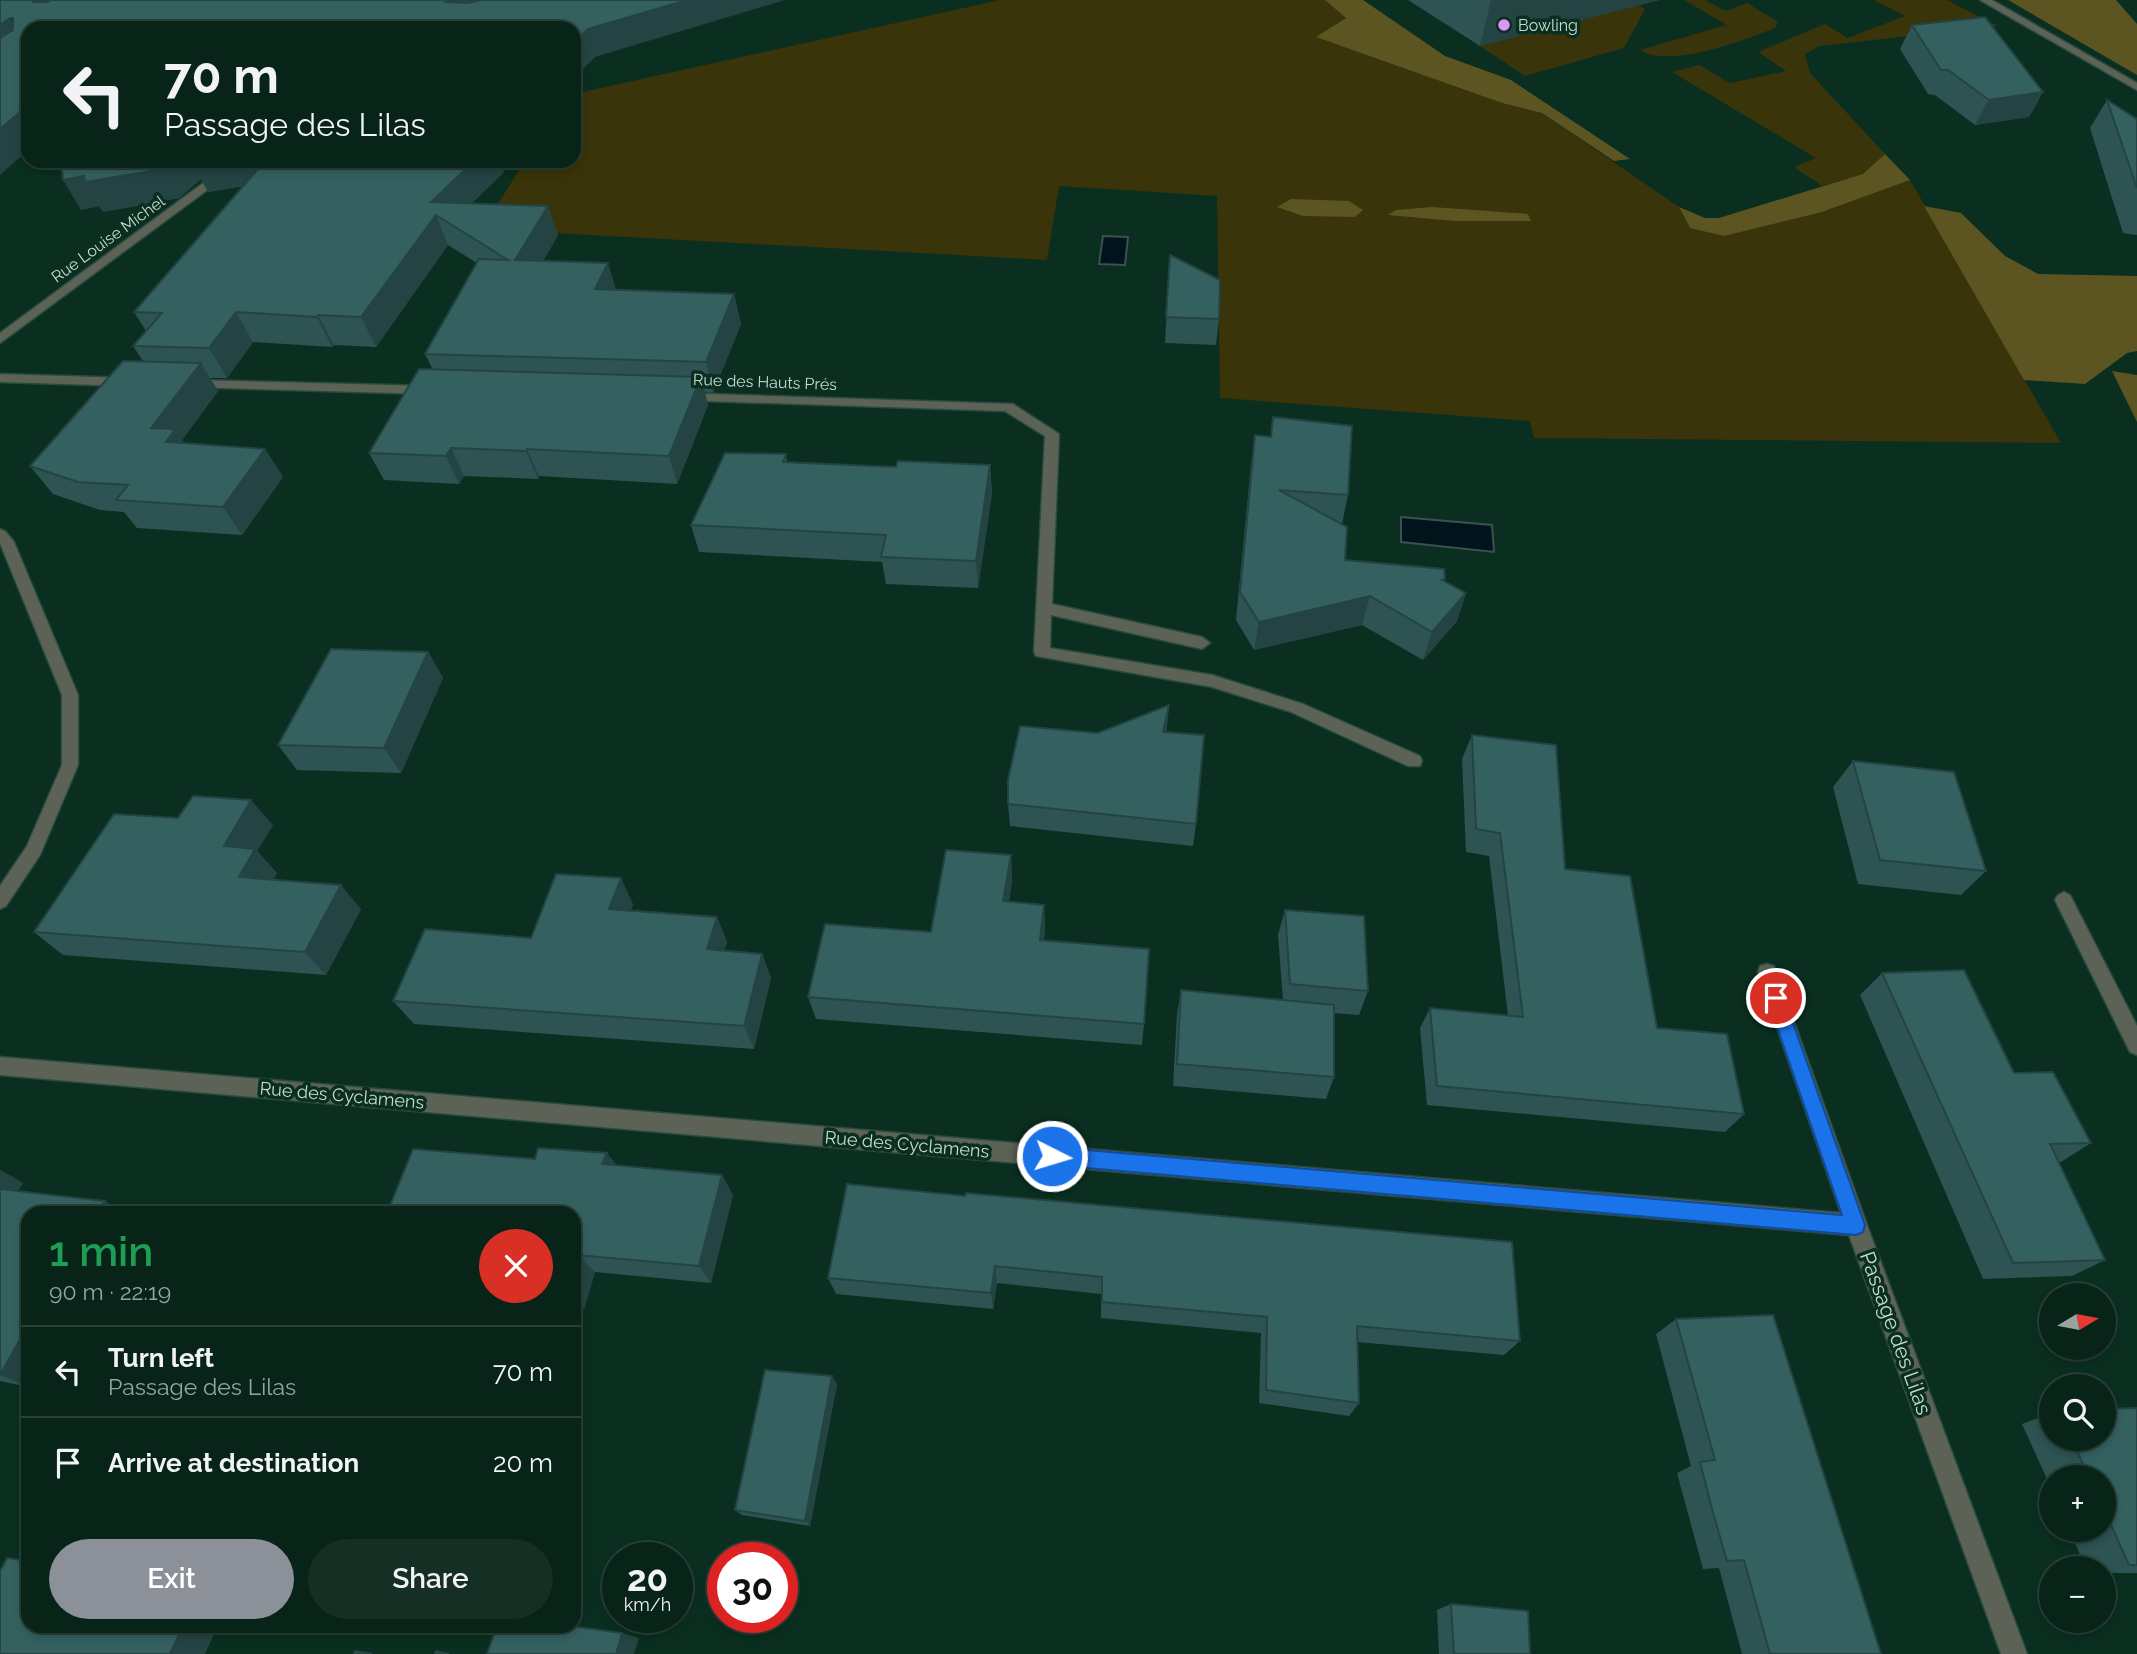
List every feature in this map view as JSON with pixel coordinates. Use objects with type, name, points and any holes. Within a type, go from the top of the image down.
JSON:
[{"type":"street","points":[[1985,0],[2137,87]]},
{"type":"street","name":"Rue Louise Michel","points":[[0,339],[210,183],[225,168]]},
{"type":"street","points":[[0,378],[140,382]]},
{"type":"street","points":[[182,383],[447,391]]},
{"type":"street","name":"Rue des Hauts Prés","points":[[671,397],[1009,407],[1052,434],[1042,652],[1212,681],[1297,708],[1414,761]]},
{"type":"street","points":[[0,534],[7,542],[70,695],[70,765],[34,850],[0,901]]},
{"type":"street","points":[[1045,608],[1202,643]]},
{"type":"street","points":[[2064,900],[2137,1046]]},
{"type":"street","name":"Passage des Lilas","points":[[1767,972],[1856,1225],[2014,1654]]},
{"type":"street","name":"Rue des Cyclamens","points":[[0,1066],[1856,1225]]},
{"type":"shaded area","points":[[1000,0],[1325,0],[1347,18],[1317,37],[1502,103],[1542,113],[1679,207],[1690,228],[1822,212],[1910,180],[2061,443],[1534,438],[1530,421],[1220,398],[1217,196],[1059,186],[1047,260],[501,230],[494,210],[521,168],[581,168],[581,92]]},
{"type":"shaded area","points":[[1325,0],[1363,0],[1445,56],[1511,80],[1630,159],[1614,161],[1542,113],[1502,103],[1316,37],[1346,18]]},
{"type":"shaded area","points":[[1684,0],[1705,0],[1726,11],[1747,3],[1778,22],[1775,28],[1707,51],[1669,56],[1653,55],[1640,50],[1727,25]]},
{"type":"shaded area","points":[[1873,0],[1947,0],[1998,26],[1820,46],[1805,54],[1810,73],[1885,154],[1864,174],[1822,186],[1794,167],[1816,158],[1672,72],[1699,65],[1730,83],[1786,71],[1758,52],[1825,24],[1848,38],[1905,16]]},
{"type":"shaded area","points":[[2008,0],[2116,0],[2137,24],[2137,75]]},
{"type":"shaded area","points":[[1639,5],[1645,9],[1624,48],[1525,76],[1480,46]]},
{"type":"shaded area","points":[[1885,154],[1910,180],[1822,212],[1724,236],[1690,228],[1679,207],[1705,218],[1719,218],[1863,174]]},
{"type":"shaded area","points":[[1291,199],[1349,201],[1363,210],[1355,217],[1303,216],[1277,207]]},
{"type":"shaded area","points":[[1924,206],[1961,213],[2005,256],[2038,274],[2137,276],[2137,351],[2127,353],[2085,384],[2024,380]]},
{"type":"shaded area","points":[[1432,207],[1528,214],[1531,221],[1455,221],[1388,215],[1396,210]]},
{"type":"shaded area","points":[[1103,236],[1128,237],[1125,265],[1099,264]]},
{"type":"shaded area","points":[[2112,371],[2137,375],[2137,422]]},
{"type":"shaded area","points":[[1401,517],[1492,525],[1494,552],[1401,542]]},
{"type":"building","points":[[0,0],[446,0],[445,2],[468,3],[482,0],[687,0],[588,29],[581,36],[581,21],[21,21],[21,111],[0,129],[0,38],[13,30],[13,18],[0,25]]},
{"type":"building","points":[[1985,17],[2043,92],[1989,100],[1948,70],[1941,70],[1912,25]]},
{"type":"building","points":[[2107,100],[2137,119],[2137,188]]},
{"type":"building","points":[[62,168],[163,168],[85,182],[84,176],[63,180]]},
{"type":"building","points":[[259,168],[467,168],[431,202],[548,206],[515,260],[608,263],[595,289],[734,294],[706,362],[425,354],[479,259],[508,260],[436,215],[361,317],[236,312],[209,348],[133,346],[162,313],[134,312]]},
{"type":"building","points":[[1170,255],[1220,280],[1219,319],[1166,317]]},
{"type":"building","points":[[123,361],[201,363],[151,428],[175,429],[166,442],[265,449],[223,507],[116,500],[128,485],[78,482],[30,466]]},
{"type":"building","points":[[419,369],[701,377],[669,456],[451,448],[446,456],[369,453]]},
{"type":"building","points":[[1273,417],[1352,426],[1348,495],[1279,490],[1347,527],[1345,560],[1444,569],[1445,579],[1442,580],[1466,593],[1432,632],[1370,596],[1259,622],[1240,592],[1255,435],[1271,437]]},
{"type":"building","points":[[725,453],[786,454],[783,462],[896,467],[898,461],[990,465],[976,561],[881,557],[886,535],[691,525]]},
{"type":"building","points":[[331,649],[428,652],[384,748],[278,745]]},
{"type":"building","points":[[1169,705],[1163,732],[1204,735],[1196,824],[1008,804],[1008,780],[1020,726],[1098,733]]},
{"type":"building","points":[[1472,735],[1556,745],[1565,869],[1630,876],[1657,1028],[1727,1034],[1744,1114],[1437,1086],[1430,1008],[1523,1017],[1500,833],[1476,829]]},
{"type":"building","points":[[1853,761],[1954,772],[1986,871],[1880,860]]},
{"type":"building","points":[[193,796],[251,800],[224,846],[255,849],[239,877],[341,885],[305,952],[34,932],[114,814],[178,818]]},
{"type":"building","points":[[946,850],[1011,855],[1003,901],[1044,905],[1040,940],[1149,949],[1144,1024],[808,997],[825,924],[931,932]]},
{"type":"building","points":[[556,874],[621,878],[609,909],[717,917],[707,949],[762,954],[744,1026],[393,1001],[425,929],[531,938]]},
{"type":"building","points":[[1285,910],[1364,916],[1368,991],[1290,984]]},
{"type":"building","points":[[1964,970],[2014,1073],[2053,1072],[2091,1143],[2050,1144],[2105,1260],[2013,1263],[1882,973]]},
{"type":"building","points":[[1181,990],[1334,1005],[1334,1077],[1177,1064]]},
{"type":"building","points":[[538,1148],[607,1153],[602,1164],[722,1175],[699,1266],[581,1255],[581,1206],[390,1206],[413,1149],[535,1159]]},
{"type":"building","points":[[847,1184],[1512,1242],[1520,1341],[1357,1326],[1359,1403],[1266,1390],[1267,1317],[1102,1302],[1102,1277],[995,1266],[991,1293],[828,1278]]},
{"type":"building","points":[[0,1189],[105,1201],[102,1206],[21,1206],[21,1341],[0,1375]]},
{"type":"building","points":[[1773,1315],[1881,1654],[1770,1654],[1744,1560],[1727,1561],[1700,1462],[1715,1460],[1676,1319]]},
{"type":"building","points":[[765,1370],[832,1376],[805,1521],[735,1510]]},
{"type":"building","points":[[2137,1408],[2137,1565],[2129,1565],[2116,1536],[2116,1465],[2083,1465],[2077,1451],[2116,1451],[2116,1409]]},
{"type":"building","points":[[7,1558],[21,1560],[21,1633],[180,1633],[170,1654],[0,1654],[0,1571]]},
{"type":"building","points":[[1451,1604],[1528,1611],[1530,1654],[1454,1654]]},
{"type":"building","points":[[581,1627],[602,1630],[602,1633],[622,1633],[616,1654],[487,1654],[494,1633],[581,1633]]},
{"type":"place","name":"Bowling","points":[[1504,25]]},
{"type":"route","points":[[1052,1156],[1856,1225],[1776,998]]}]
